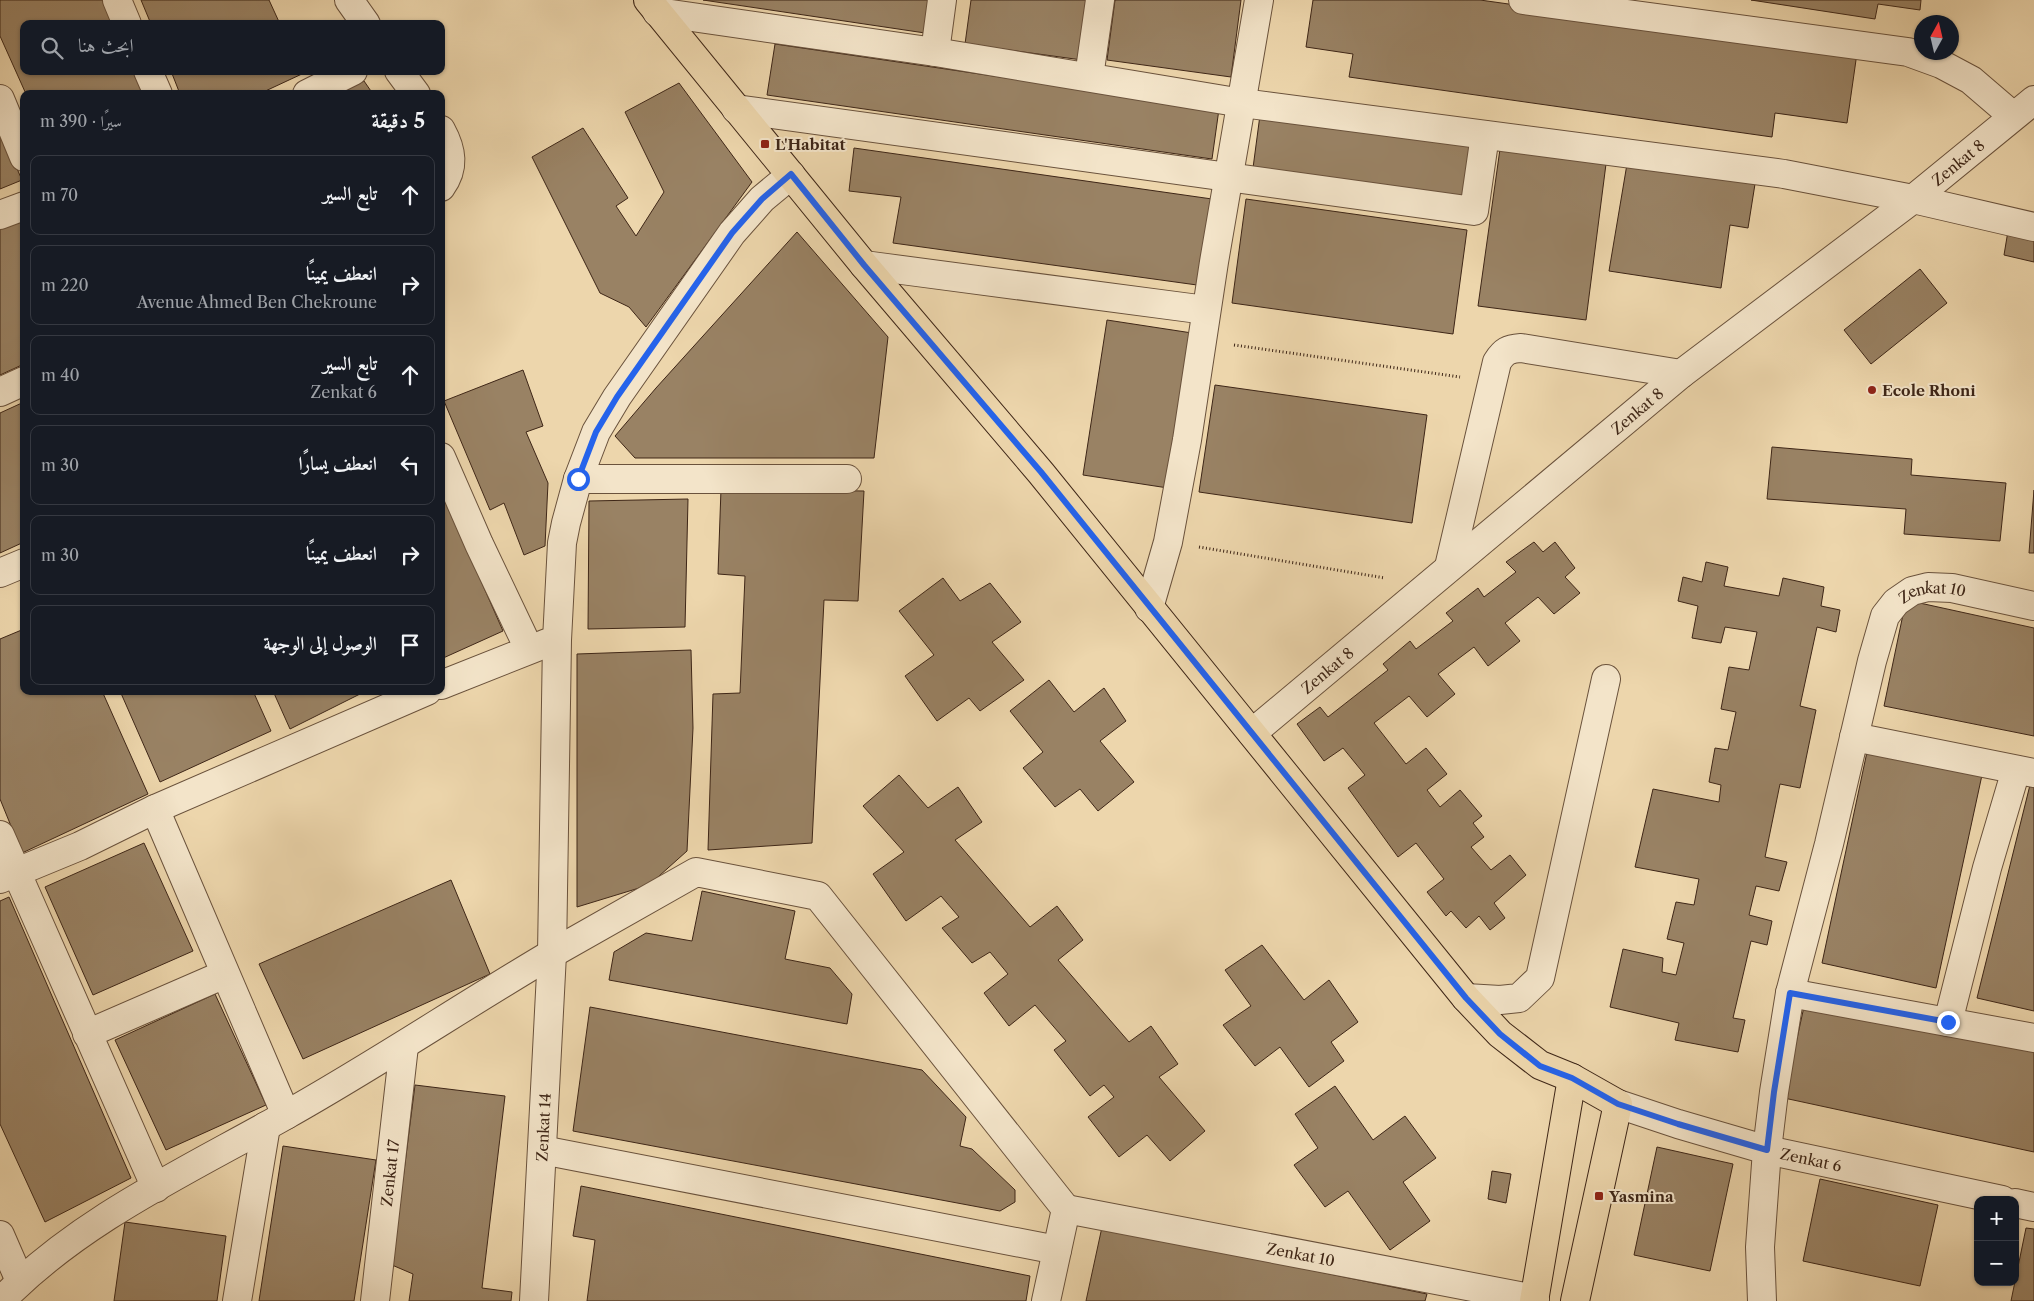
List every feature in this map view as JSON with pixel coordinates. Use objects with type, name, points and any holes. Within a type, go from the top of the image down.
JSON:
[{"type":"main road","name":"Zenkat 6","points":[[652,6],[864,265],[1041,472],[1466,998],[1500,1034],[1540,1066],[1572,1078],[1618,1104]]},
{"type":"main road","points":[[1535,1300],[1572,1078]]},
{"type":"main road","points":[[1576,1301],[1618,1104]]},
{"type":"street","points":[[117,0],[125,20]]},
{"type":"street","points":[[349,0],[363,20]]},
{"type":"street","points":[[935,52],[942,0]]},
{"type":"street","points":[[1089,77],[1100,0]]},
{"type":"street","points":[[1149,608],[1168,542],[1187,440],[1206,310],[1259,0]]},
{"type":"street","points":[[1523,0],[1908,52],[1941,64],[2024,108]]},
{"type":"street","points":[[652,6],[1242,103],[1784,174],[1913,199],[2034,227]]},
{"type":"street","points":[[150,75],[156,90]]},
{"type":"street","points":[[315,90],[345,75]]},
{"type":"street","points":[[402,75],[413,90]]},
{"type":"street","points":[[0,99],[20,147]]},
{"type":"street","name":"Zenkat 8","points":[[1252,733],[1681,374],[1913,199],[2024,108]]},
{"type":"street","points":[[736,109],[1474,211],[1485,134]]},
{"type":"street","points":[[445,138],[452,157],[448,178],[445,182]]},
{"type":"street","name":"Zenkat 14","points":[[534,1301],[552,954],[557,640],[562,543],[578,479],[596,432],[617,397],[732,233],[762,199],[791,174]]},
{"type":"street","points":[[0,215],[20,208]]},
{"type":"street","points":[[864,265],[1206,310]]},
{"type":"street","points":[[1449,567],[1497,362],[1508,349],[1521,348],[1681,374]]},
{"type":"street","points":[[0,392],[20,383]]},
{"type":"street","points":[[445,466],[479,544],[529,649]]},
{"type":"street","points":[[578,479],[847,479]]},
{"type":"street","points":[[0,573],[20,565]]},
{"type":"street","name":"Zenkat 10","points":[[1762,1301],[1760,1247],[1767,1150],[1790,993],[1885,616],[1896,602],[1912,591],[1928,587],[1952,588],[2034,606]]},
{"type":"street","points":[[445,683],[529,649],[557,640]]},
{"type":"street","points":[[1466,998],[1500,1000],[1519,998],[1540,978],[1606,679]]},
{"type":"street","points":[[8,875],[80,846],[155,808],[399,697]]},
{"type":"street","points":[[1854,737],[2025,771],[1987,868],[1948,1022]]},
{"type":"street","points":[[155,808],[225,974],[276,1121],[237,1301]]},
{"type":"street","points":[[0,835],[8,875],[87,1034],[156,1188]]},
{"type":"street","points":[[1,1301],[20,1281],[75,1238],[156,1188],[276,1121],[404,1046],[552,954],[696,872],[818,896],[1066,1209],[1046,1301]]},
{"type":"street","points":[[87,1034],[225,974]]},
{"type":"street","points":[[1790,993],[2034,1038]]},
{"type":"street","name":"Zenkat 17","points":[[375,1301],[404,1046]]},
{"type":"street","name":"Zenkat 6","points":[[1618,1104],[1767,1150],[1983,1196]]},
{"type":"street","points":[[542,1150],[1057,1250]]},
{"type":"street","points":[[2019,1204],[2034,1207]]},
{"type":"street","name":"Zenkat 10","points":[[1066,1209],[1535,1300]]},
{"type":"street","points":[[0,1235],[20,1281]]},
{"type":"path","points":[[1202,340],[1493,382]]},
{"type":"path","points":[[1168,542],[1428,584]]},
{"type":"building","points":[[0,0],[107,0],[116,20],[20,20],[20,75],[140,75],[146,90],[24,90],[0,36]]},
{"type":"building","points":[[141,0],[269,0],[278,20],[149,20]]},
{"type":"building","points":[[703,0],[929,0],[925,33]]},
{"type":"building","points":[[971,0],[1090,0],[1082,60],[965,44]]},
{"type":"building","points":[[1115,0],[1241,0],[1231,77],[1107,60]]},
{"type":"building","points":[[1313,0],[1480,0],[1857,53],[1847,123],[1775,113],[1772,137],[1349,77],[1353,54],[1306,47]]},
{"type":"building","points":[[1751,0],[1921,0],[1920,10],[1878,4],[1875,19]]},
{"type":"building","points":[[775,44],[1219,109],[1212,159],[767,95]]},
{"type":"building","points":[[173,75],[300,75],[268,90],[178,90]]},
{"type":"building","points":[[364,81],[370,90],[345,90]]},
{"type":"building","points":[[679,83],[752,182],[646,327],[629,307],[600,293],[532,157],[583,128],[628,198],[616,206],[636,236],[664,192],[625,112]]},
{"type":"building","points":[[1260,115],[1470,145],[1463,197],[1253,168]]},
{"type":"building","points":[[0,130],[20,175],[20,181],[0,189]]},
{"type":"building","points":[[854,148],[1212,199],[1197,285],[893,243],[901,197],[849,191]]},
{"type":"building","points":[[1500,149],[1606,164],[1586,320],[1478,306]]},
{"type":"building","points":[[1627,164],[1755,184],[1748,228],[1730,225],[1721,288],[1609,271]]},
{"type":"building","points":[[1246,199],[1467,230],[1453,334],[1232,303]]},
{"type":"building","points":[[20,219],[20,366],[0,375],[0,228]]},
{"type":"building","points":[[2008,231],[2034,237],[2034,262],[2004,255]]},
{"type":"building","points":[[797,232],[888,337],[874,458],[635,458],[615,436]]},
{"type":"building","points":[[1920,269],[1947,303],[1871,364],[1844,330]]},
{"type":"building","points":[[1107,320],[1192,333],[1168,488],[1083,475]]},
{"type":"building","points":[[523,370],[543,426],[526,432],[548,483],[545,546],[524,555],[504,503],[490,510],[445,401]]},
{"type":"building","points":[[1215,385],[1427,415],[1412,523],[1199,492]]},
{"type":"building","points":[[20,404],[20,544],[0,553],[0,413]]},
{"type":"building","points":[[1772,447],[1912,459],[1911,475],[2006,483],[2000,541],[1904,534],[1906,509],[1767,499]]},
{"type":"building","points":[[721,489],[864,491],[858,601],[824,600],[812,843],[708,850],[713,694],[740,693],[745,576],[718,574]]},
{"type":"building","points":[[2034,490],[2034,553],[2029,553]]},
{"type":"building","points":[[445,499],[503,631],[445,657]]},
{"type":"building","points":[[688,499],[685,627],[588,629],[589,501]]},
{"type":"building","points":[[1534,542],[1543,552],[1555,542],[1575,568],[1565,577],[1580,593],[1554,614],[1538,597],[1505,623],[1520,641],[1488,666],[1474,647],[1438,674],[1455,694],[1427,717],[1409,696],[1374,723],[1406,764],[1426,748],[1447,774],[1427,790],[1440,807],[1460,790],[1482,816],[1473,823],[1484,837],[1471,847],[1491,870],[1510,855],[1526,875],[1494,903],[1505,918],[1490,930],[1479,916],[1466,928],[1451,911],[1446,916],[1427,892],[1444,879],[1416,843],[1398,857],[1348,788],[1365,775],[1343,748],[1324,761],[1297,724],[1320,707],[1328,717],[1388,670],[1383,664],[1410,641],[1416,649],[1453,621],[1446,613],[1478,588],[1484,597],[1516,572],[1506,562]]},
{"type":"building","points":[[1706,562],[1728,567],[1724,586],[1779,596],[1783,578],[1824,587],[1821,606],[1840,610],[1836,632],[1817,627],[1800,706],[1816,710],[1800,788],[1780,784],[1765,857],[1787,862],[1779,891],[1756,886],[1749,915],[1772,921],[1767,945],[1751,941],[1733,1018],[1745,1020],[1738,1052],[1675,1040],[1679,1023],[1610,1007],[1623,949],[1663,958],[1662,972],[1676,975],[1684,943],[1667,939],[1676,902],[1694,905],[1699,879],[1635,867],[1653,789],[1719,802],[1721,785],[1709,782],[1715,748],[1728,750],[1736,712],[1721,709],[1729,667],[1749,670],[1757,632],[1725,627],[1721,643],[1692,638],[1698,606],[1678,601],[1683,577],[1702,582]]},
{"type":"building","points":[[943,578],[960,601],[990,583],[1021,622],[992,642],[1024,680],[980,711],[969,698],[937,721],[905,676],[934,655],[899,611]]},
{"type":"building","points":[[1906,600],[2034,628],[2034,736],[1884,706]]},
{"type":"building","points":[[20,631],[20,695],[104,695],[148,794],[22,853],[0,799],[0,639]]},
{"type":"building","points":[[691,650],[693,728],[687,851],[649,885],[577,907],[577,654]]},
{"type":"building","points":[[1049,680],[1074,712],[1104,688],[1126,721],[1100,741],[1134,782],[1098,811],[1080,789],[1055,807],[1023,768],[1043,752],[1010,711]]},
{"type":"building","points":[[122,695],[255,695],[271,731],[160,782]]},
{"type":"building","points":[[275,695],[358,695],[290,729]]},
{"type":"building","points":[[1867,752],[1982,775],[1936,988],[1822,963]]},
{"type":"building","points":[[899,775],[928,808],[958,787],[982,822],[955,840],[1030,927],[1057,906],[1083,940],[1058,960],[1129,1042],[1151,1026],[1178,1064],[1159,1077],[1205,1131],[1170,1161],[1147,1135],[1119,1157],[1088,1117],[1114,1097],[1104,1085],[1090,1096],[1054,1050],[1066,1041],[1035,1005],[1009,1026],[984,993],[1008,974],[990,952],[972,963],[942,928],[959,917],[941,896],[906,921],[873,874],[904,852],[863,806]]},
{"type":"building","points":[[2031,781],[2034,782],[2034,1011],[1977,998]]},
{"type":"building","points":[[144,843],[193,951],[93,995],[45,887]]},
{"type":"building","points":[[451,880],[490,974],[303,1059],[259,964]]},
{"type":"building","points":[[702,891],[795,911],[785,959],[830,968],[852,994],[847,1024],[609,980],[614,952],[646,933],[692,941]]},
{"type":"building","points":[[9,897],[131,1178],[45,1222],[0,1124],[0,901]]},
{"type":"building","points":[[1262,945],[1304,1000],[1329,980],[1358,1022],[1331,1042],[1344,1061],[1309,1087],[1280,1047],[1255,1066],[1223,1025],[1251,1006],[1225,970]]},
{"type":"building","points":[[215,994],[266,1105],[166,1150],[115,1040]]},
{"type":"building","points":[[1805,1002],[2034,1051],[2034,1152],[1784,1098]]},
{"type":"building","points":[[590,1007],[922,1070],[966,1117],[960,1146],[972,1149],[1015,1190],[1015,1202],[1000,1211],[573,1131]]},
{"type":"building","points":[[415,1085],[505,1096],[482,1288],[512,1292],[511,1301],[409,1301],[413,1274],[392,1265]]},
{"type":"building","points":[[1335,1086],[1373,1140],[1405,1116],[1436,1158],[1403,1182],[1430,1221],[1390,1250],[1348,1191],[1325,1207],[1294,1165],[1318,1148],[1295,1114]]},
{"type":"building","points":[[283,1146],[376,1160],[354,1301],[259,1301]]},
{"type":"building","points":[[1657,1147],[1733,1164],[1710,1271],[1634,1255]]},
{"type":"building","points":[[1492,1171],[1511,1174],[1506,1203],[1488,1199]]},
{"type":"building","points":[[1820,1179],[1938,1205],[1920,1286],[1803,1261]]},
{"type":"building","points":[[581,1186],[1030,1276],[1026,1301],[587,1301],[595,1240],[573,1236]]},
{"type":"building","points":[[125,1222],[226,1236],[217,1301],[114,1301]]},
{"type":"building","points":[[1102,1227],[1427,1294],[1425,1301],[1086,1301]]},
{"type":"building","points":[[2026,1228],[2034,1229],[2034,1301],[2011,1301],[2014,1286],[2019,1286],[2019,1262]]},
{"type":"place","name":"L'Habitat","points":[[765,144]]},
{"type":"place","name":"Ecole Rhoni","points":[[1872,390]]},
{"type":"place","name":"Yasmina","points":[[1599,1196]]},
{"type":"route","points":[[578,479],[596,432],[617,397],[732,233],[762,199],[791,174],[864,265],[1041,472],[1466,998],[1500,1034],[1540,1066],[1572,1078],[1618,1104],[1767,1150],[1790,993],[1853,1003],[1948,1022]]}]
